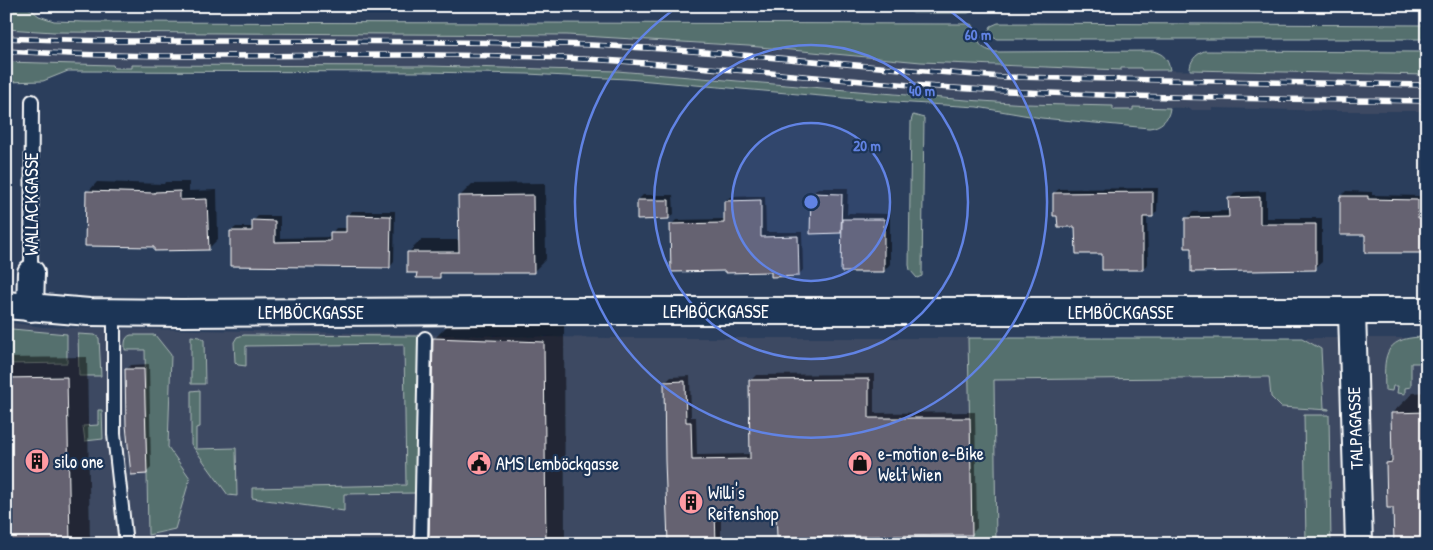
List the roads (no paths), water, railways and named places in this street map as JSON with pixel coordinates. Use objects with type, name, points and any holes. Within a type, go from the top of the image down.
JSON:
[{"type":"street","name":"WALLACKGASSE","points":[[18,306],[31,273]]},
{"type":"street","name":"LEMBÖCKGASSE","points":[[18,306],[114,313],[1427,311]]},
{"type":"street","name":"TALPAGASSE","points":[[1352,312],[1359,544]]},
{"type":"lane","name":"WALLACKGASSE","points":[[31,273],[32,101]]},
{"type":"lane","points":[[114,313],[114,434],[126,544]]},
{"type":"lane","points":[[421,544],[424,338]]},
{"type":"railway","points":[[6,38],[95,41],[400,41],[558,44],[670,49],[1004,77],[1427,85]]},
{"type":"railway","points":[[6,51],[146,56],[424,55],[564,58],[665,64],[919,86],[1027,92],[1198,98],[1427,101]]},
{"type":"place","name":"silo one","points":[[37,461]]},
{"type":"place","name":"AMS Lemböckgasse","points":[[479,463]]},
{"type":"place","name":"e-motion e-Bike Welt Wien","points":[[860,463]]},
{"type":"place","name":"Willi's Reifenshop","points":[[691,502]]}]
